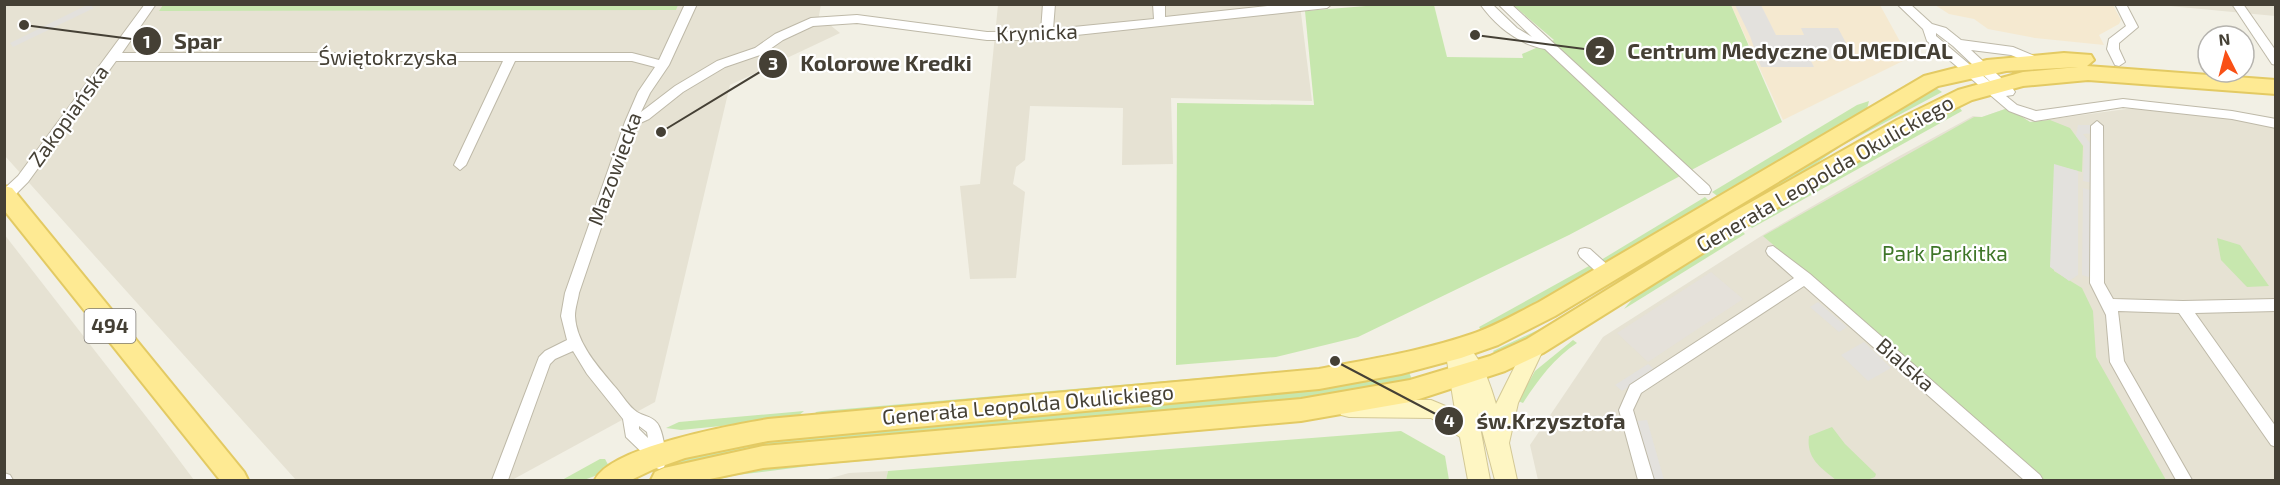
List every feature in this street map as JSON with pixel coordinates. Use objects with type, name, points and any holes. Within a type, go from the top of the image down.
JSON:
[{"type":"main road","name":"Generała Leopolda Okulickiego","points":[[608,480],[805,452],[1319,408],[1410,391],[1467,374],[1535,346],[1738,220],[1948,102],[1986,77],[2033,60],[2119,62],[2196,69]]},
{"type":"main road","name":"Generała Leopolda Okulickiego","points":[[663,472],[730,436],[799,426],[1319,379],[1455,349],[1524,321],[1931,81],[2088,73],[2276,87]]},
{"type":"main road","points":[[2256,74],[2276,76]]},
{"type":"main road","name":"494","points":[[5,195],[235,480]]},
{"type":"main road","points":[[1498,443],[1507,403],[1535,346]]},
{"type":"main road","points":[[1455,349],[1498,443],[1506,480]]},
{"type":"main road","points":[[1467,374],[1469,431],[1479,480]]},
{"type":"main road","points":[[1319,408],[1431,409],[1441,412],[1469,431]]},
{"type":"street","name":"Zakopiańska","points":[[5,195],[23,179],[151,4]]},
{"type":"street","name":"Mazowiecka","points":[[663,472],[631,432],[631,417],[575,343],[568,315],[572,293],[631,122],[644,92],[663,65],[691,4]]},
{"type":"street","points":[[1047,35],[1049,4]]},
{"type":"street","points":[[1159,4],[1160,23]]},
{"type":"street","name":"Krynicka","points":[[631,122],[645,116],[679,89],[713,68],[759,51],[780,37],[811,22],[857,19],[987,36],[1047,35],[1160,23],[1243,8],[1327,4]]},
{"type":"street","points":[[1485,4],[1521,38],[1534,45],[1548,46]]},
{"type":"street","points":[[1503,4],[1704,190]]},
{"type":"street","points":[[1902,4],[1928,27],[1942,32],[1957,43],[2013,108],[2035,116],[2123,103],[2232,115],[2276,124]]},
{"type":"street","points":[[2119,62],[2113,49],[2113,42],[2132,27],[2120,4]]},
{"type":"street","points":[[2237,4],[2276,61]]},
{"type":"street","points":[[1928,27],[1931,38],[1986,77]]},
{"type":"street","points":[[1957,43],[2013,51],[2033,60]]},
{"type":"street","name":"Świętokrzyska","points":[[112,57],[632,57],[663,65]]},
{"type":"street","points":[[460,165],[510,58]]},
{"type":"street","points":[[2097,126],[2097,283],[2113,315],[2117,362],[2184,480]]},
{"type":"street","name":"Bialska","points":[[1773,251],[2035,480]]},
{"type":"street","points":[[1585,253],[1606,272]]},
{"type":"street","points":[[1646,480],[1626,410],[1635,389],[1805,278]]},
{"type":"street","points":[[2109,305],[2183,307],[2276,305]]},
{"type":"street","points":[[2183,307],[2276,440]]},
{"type":"street","points":[[500,480],[544,361],[550,355],[575,343]]},
{"type":"shaded area","points":[[89,4],[94,8],[13,47],[10,43]]},
{"type":"shaded area","points":[[821,4],[819,16],[840,33],[730,85],[655,402],[512,480],[296,480],[5,156],[4,5]]},
{"type":"shaded area","points":[[998,5],[1300,5],[1312,101],[1171,98],[1173,164],[1122,165],[1123,108],[1030,106],[1025,160],[1016,167],[1013,184],[1025,192],[1016,278],[970,279],[960,186],[980,184]]},
{"type":"shaded area","points":[[1731,5],[1880,5],[1909,58],[1783,120]]},
{"type":"shaded area","points":[[1735,5],[1761,5],[1776,35],[1804,35],[1801,28],[1838,28],[1854,58],[1810,59],[1814,67],[1761,67],[1750,36]]},
{"type":"shaded area","points":[[1935,5],[2113,5],[2121,20],[2119,24],[2099,35],[2104,45],[2035,38],[1988,29],[1974,19],[1949,14]]},
{"type":"shaded area","points":[[2159,5],[2275,5],[2275,16]]},
{"type":"shaded area","points":[[2008,108],[2030,122],[2126,109],[2144,109],[2246,120],[2275,126],[2275,480],[1538,480],[1530,445],[1603,337],[1766,233],[1894,159],[1973,116],[1982,117]]},
{"type":"shaded area","points":[[2078,125],[2091,125],[2097,133],[2083,134],[2094,148],[2093,183],[2083,181],[2084,146],[2076,136]]},
{"type":"shaded area","points":[[2054,164],[2078,171],[2078,275],[2069,281],[2050,267]]},
{"type":"shaded area","points":[[2083,188],[2093,191],[2092,278],[2082,275]]},
{"type":"shaded area","points":[[4,234],[155,428],[194,480],[5,480]]},
{"type":"shaded area","points":[[1711,272],[1743,299],[1648,362],[1617,333]]},
{"type":"shaded area","points":[[1818,302],[1847,327],[1839,332],[1810,307]]},
{"type":"shaded area","points":[[1864,342],[1891,368],[1868,381],[1841,355]]},
{"type":"shaded area","points":[[1648,364],[1655,370],[1622,391],[1615,385]]},
{"type":"shaded area","points":[[1647,420],[1664,480],[1654,480],[1637,421]]},
{"type":"shaded area","points":[[888,471],[886,480],[824,480],[849,473]]},
{"type":"green space","points":[[678,4],[676,10],[159,11],[163,5]]},
{"type":"green space","points":[[1378,5],[1434,5],[1447,57],[1523,58],[1522,54],[1554,40],[1513,5],[1731,5],[1782,122],[1569,235],[1358,337],[1276,357],[1176,365],[1177,103],[1314,105],[1305,11]]},
{"type":"green space","points":[[1936,88],[1942,92],[1841,146],[1807,170],[1736,213],[1730,207],[1898,106]]},
{"type":"green space","points":[[1869,101],[1867,109],[1859,115],[1720,198],[1712,192],[1857,105]]},
{"type":"green space","points":[[1958,105],[1962,111],[1752,228],[1746,223],[1895,137]]},
{"type":"green space","name":"Park Parkitka","points":[[2008,108],[2030,122],[2050,120],[2070,128],[2083,146],[2082,172],[2054,165],[2054,271],[2082,288],[2093,311],[2096,357],[2166,480],[2044,480],[1763,236],[1974,117],[1982,117]]},
{"type":"green space","points":[[1705,197],[1712,204],[1605,263],[1601,260]]},
{"type":"green space","points":[[1722,213],[1728,218],[1550,329],[1496,355],[1493,351],[1540,329],[1599,294]]},
{"type":"green space","points":[[1738,227],[1745,234],[1624,309],[1641,289]]},
{"type":"green space","points":[[2217,238],[2240,245],[2269,286],[2247,287],[2221,260]]},
{"type":"green space","points":[[1589,266],[1595,270],[1524,312],[1482,332],[1479,327]]},
{"type":"green space","points":[[1573,340],[1577,343],[1547,370],[1523,403],[1518,401],[1535,371]]},
{"type":"green space","points":[[1270,372],[1275,374],[812,418],[816,412],[822,411]]},
{"type":"green space","points":[[1409,372],[1413,382],[1301,400],[675,465],[676,460],[731,443],[1376,378]]},
{"type":"green space","points":[[804,411],[798,416],[782,420],[681,430],[666,428],[679,422]]},
{"type":"green space","points":[[1832,427],[1845,444],[1876,474],[1875,477],[1867,480],[1836,480],[1815,461],[1810,450],[1809,436]]},
{"type":"green space","points":[[1215,430],[817,465],[715,480],[691,480],[734,470],[1171,431]]},
{"type":"green space","points":[[1401,431],[1445,456],[1449,480],[886,480],[888,471]]},
{"type":"green space","points":[[600,459],[605,459],[611,470],[584,480],[562,480]]},
{"type":"place","name":"Spar","points":[[24,25]]},
{"type":"place","name":"Centrum Medyczne OLMEDICAL","points":[[1475,35]]},
{"type":"place","name":"Kolorowe Kredki","points":[[661,132]]},
{"type":"place","name":"św.Krzysztofa","points":[[1335,361]]}]
